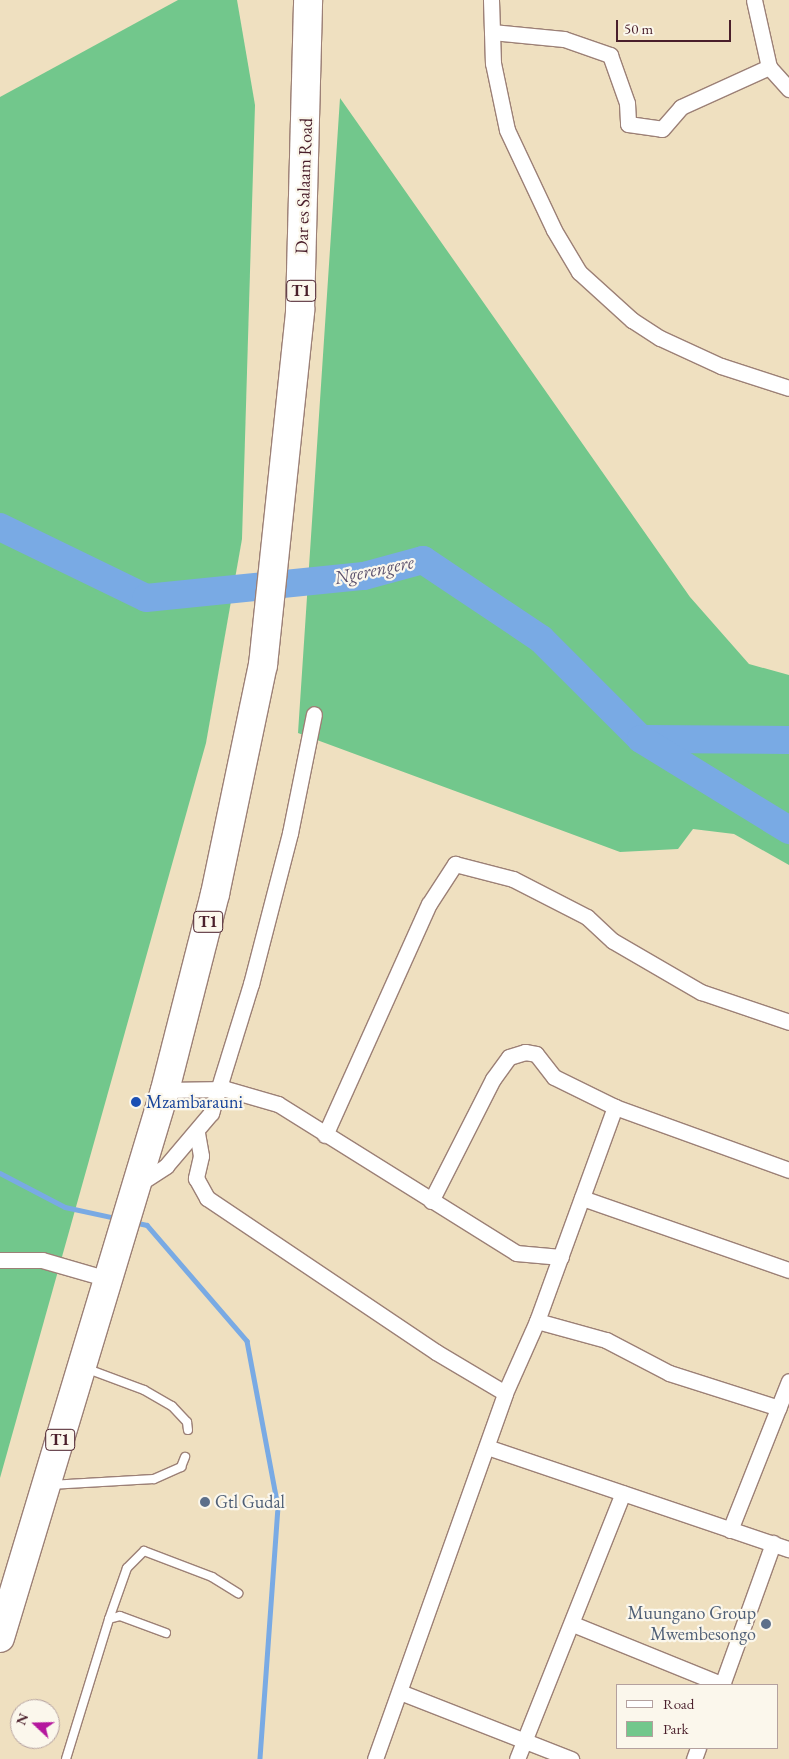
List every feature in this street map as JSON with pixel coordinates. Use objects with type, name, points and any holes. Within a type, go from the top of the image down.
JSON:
[{"type":"highway","name":"Dar es Salaam Road","points":[[165,1090],[217,886],[268,637],[276,581],[300,310],[308,0]]},
{"type":"highway","name":"T1","points":[[0,1638],[165,1090]]},
{"type":"street","points":[[491,0],[492,32],[508,130],[554,230],[579,272],[632,320],[660,338],[721,366],[789,388]]},
{"type":"street","points":[[754,0],[770,67],[789,89]]},
{"type":"street","points":[[492,32],[564,40],[610,55],[627,103],[628,124],[662,128],[681,107],[770,67]]},
{"type":"street","points":[[134,1194],[166,1166],[197,1133],[211,1113],[248,997],[290,833],[314,714]]},
{"type":"street","points":[[325,1135],[429,904],[455,864],[513,879],[588,917],[613,940],[701,992],[789,1022]]},
{"type":"street","points":[[431,1201],[493,1079],[514,1053],[536,1054],[554,1077],[615,1107],[789,1170]]},
{"type":"street","points":[[165,1090],[241,1092],[278,1104],[516,1253],[561,1257]]},
{"type":"street","points":[[375,1759],[505,1393],[537,1321],[615,1107]]},
{"type":"street","points":[[197,1133],[201,1156],[196,1178],[207,1198],[436,1352],[505,1393]]},
{"type":"street","points":[[582,1198],[789,1270]]},
{"type":"street","points":[[0,1260],[42,1260],[108,1279]]},
{"type":"street","points":[[537,1321],[606,1340],[670,1372],[779,1408]]},
{"type":"street","points":[[730,1530],[789,1381]]},
{"type":"street","points":[[487,1447],[789,1549]]},
{"type":"street","points":[[517,1759],[573,1624],[623,1492]]},
{"type":"street","points":[[723,1684],[773,1543]]},
{"type":"street","points":[[573,1624],[721,1684]]},
{"type":"street","points":[[400,1692],[523,1742],[571,1759]]},
{"type":"lane","points":[[82,1367],[165,1402],[187,1422],[188,1430]]},
{"type":"lane","points":[[46,1486],[154,1479],[181,1467],[185,1457]]},
{"type":"lane","points":[[66,1759],[109,1619],[127,1568],[144,1551],[212,1577],[238,1593]]},
{"type":"lane","points":[[109,1619],[120,1616],[166,1633]]},
{"type":"green space","points":[[178,0],[237,0],[255,105],[242,539],[206,743],[0,1478],[0,97]]},
{"type":"green space","points":[[340,98],[690,597],[749,664],[789,675],[789,865],[734,834],[693,829],[678,849],[620,852],[298,733]]},
{"type":"waterway","name":"Ngerengere","points":[[0,527],[146,598],[364,576],[423,560],[541,639],[641,739],[789,740]]},
{"type":"waterway","points":[[641,739],[789,830]]},
{"type":"waterway","points":[[0,1173],[65,1207],[116,1218]]},
{"type":"waterway","points":[[133,1222],[147,1225],[247,1341],[278,1507],[260,1759]]},
{"type":"place","name":"Mzambarauni","points":[[136,1102]]},
{"type":"place","name":"Gtl Gudal","points":[[205,1502]]},
{"type":"place","name":"Muungano Group Mwembesongo","points":[[766,1624]]}]
